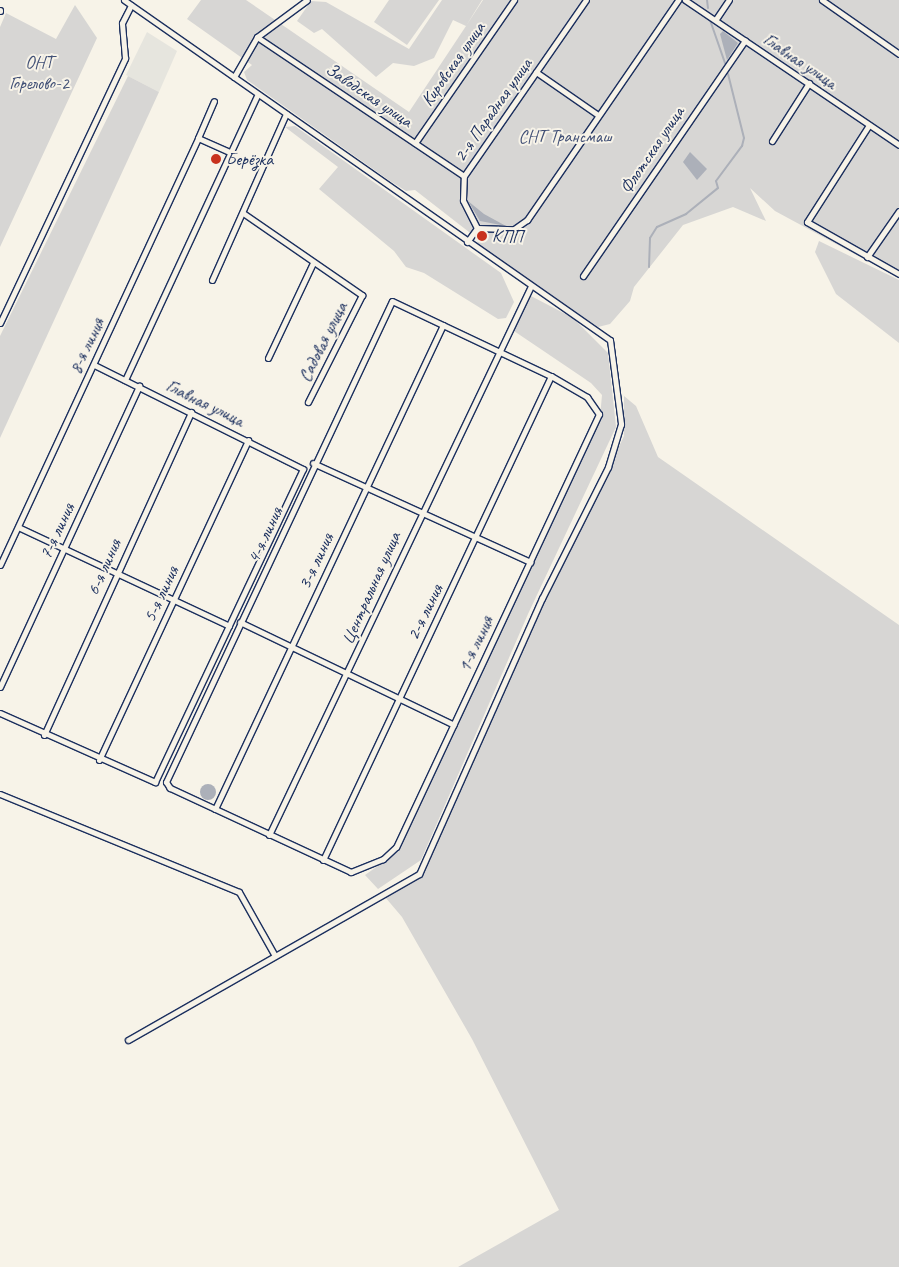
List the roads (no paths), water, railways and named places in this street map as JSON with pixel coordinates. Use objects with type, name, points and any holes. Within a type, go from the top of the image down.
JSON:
[{"type":"street","points":[[124,0],[467,242],[610,340],[621,412],[614,451],[542,598],[419,874],[128,1040]]},
{"type":"street","points":[[234,77],[257,36],[307,0]]},
{"type":"street","name":"Кировская улица","points":[[415,143],[514,0]]},
{"type":"street","name":"2-я Парадная улица","points":[[477,228],[463,200],[464,176],[586,0]]},
{"type":"street","points":[[467,242],[477,228],[514,229],[526,220],[678,0]]},
{"type":"street","name":"Главная улица","points":[[684,0],[716,19],[899,145]]},
{"type":"street","points":[[716,19],[729,0]]},
{"type":"street","points":[[822,0],[899,54]]},
{"type":"street","points":[[0,323],[125,58],[122,23],[131,4]]},
{"type":"street","name":"Заводская улица","points":[[257,36],[464,176]]},
{"type":"street","name":"Флотская улица","points":[[583,276],[745,40]]},
{"type":"street","points":[[536,72],[598,116]]},
{"type":"street","points":[[772,141],[808,83]]},
{"type":"street","points":[[125,380],[258,94]]},
{"type":"street","name":"8-я линия","points":[[0,565],[94,365],[214,101]]},
{"type":"street","points":[[212,280],[286,114]]},
{"type":"street","points":[[869,125],[807,222],[899,274]]},
{"type":"street","points":[[198,138],[230,153]]},
{"type":"street","points":[[868,257],[899,210]]},
{"type":"street","points":[[243,214],[314,263],[268,358]]},
{"type":"street","name":"Садовая улица","points":[[308,402],[362,295],[314,263]]},
{"type":"street","name":"Центральная улица","points":[[269,835],[347,674],[421,511],[497,351],[531,286]]},
{"type":"street","name":"4-я линия","points":[[215,809],[166,782],[313,463],[392,301],[443,325]]},
{"type":"street","points":[[443,325],[551,376]]},
{"type":"street","name":"3-я линия","points":[[215,809],[443,325]]},
{"type":"street","name":"Главная улица","points":[[94,365],[303,469],[229,626]]},
{"type":"street","name":"1-я линия","points":[[324,860],[351,872],[383,859],[396,847],[454,725],[599,414],[596,404],[551,376]]},
{"type":"street","name":"2-я линия","points":[[324,860],[399,696],[551,376]]},
{"type":"street","name":"7-я линия","points":[[0,687],[139,386]]},
{"type":"street","name":"6-я линия","points":[[44,735],[117,570],[191,412]]},
{"type":"street","name":"5-я линия","points":[[99,760],[248,440]]},
{"type":"street","points":[[313,463],[421,511],[475,539],[530,562]]},
{"type":"street","points":[[0,713],[44,735],[150,782],[159,777],[229,626],[173,600],[117,570],[18,527]]},
{"type":"street","points":[[240,622],[347,674],[399,696],[454,725]]},
{"type":"street","points":[[0,794],[239,892],[275,956]]},
{"type":"street","points":[[215,809],[324,860]]},
{"type":"waterway","points":[[707,0],[708,8]]},
{"type":"waterway","points":[[710,20],[725,63]]},
{"type":"waterway","points":[[649,267],[650,238],[657,227],[686,214],[718,188],[716,181],[742,146],[744,138],[728,74]]},
{"type":"place","name":"Берёзка","points":[[216,159]]},
{"type":"place","name":"КПП","points":[[482,236]]},
{"type":"park label","name":"ОНТ Горелово-2","points":[[39,73]]},
{"type":"park label","name":"СНТ Трансмаш","points":[[565,136]]}]
